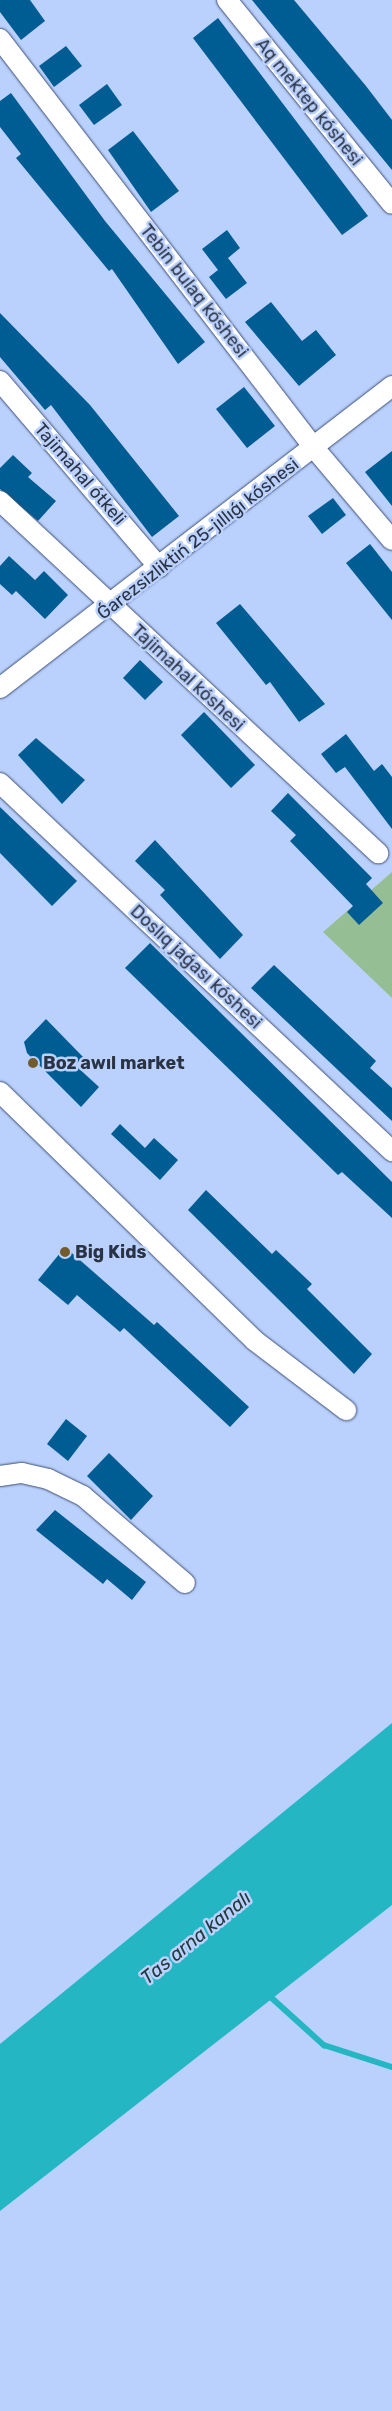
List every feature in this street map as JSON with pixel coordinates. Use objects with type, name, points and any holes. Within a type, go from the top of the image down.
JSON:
[{"type":"street","name":"Aq mektep kóshesi","points":[[226,0],[392,204]]},
{"type":"street","name":"Tebin bulaq kóshesi","points":[[0,39],[315,449],[392,540]]},
{"type":"street","name":"Tajimahal ótkeli","points":[[0,381],[160,567]]},
{"type":"street","name":"Ǵarezsizliktiń 25-jıllıǵı kóshesi","points":[[0,688],[111,606],[315,449],[392,386]]},
{"type":"street","name":"Tajimahal kóshesi","points":[[0,501],[378,853]]},
{"type":"street","name":"Doslıq jaǵası kóshesi","points":[[0,783],[392,1151]]},
{"type":"street","points":[[0,1092],[254,1340],[346,1410]]},
{"type":"street","points":[[0,1476],[31,1475],[83,1496],[185,1583]]},
{"type":"shaded area","points":[[392,872],[392,998],[323,932]]},
{"type":"water","name":"Tas arna kanalı","points":[[392,1723],[392,1905],[0,2211],[0,2044]]},
{"type":"building","points":[[0,0],[30,0],[45,21],[21,40],[0,12]]},
{"type":"building","points":[[252,0],[294,0],[366,86],[392,120],[392,170]]},
{"type":"building","points":[[218,18],[368,216],[342,235],[193,38]]},
{"type":"building","points":[[66,46],[82,66],[54,87],[39,66]]},
{"type":"building","points":[[107,84],[122,105],[94,125],[79,105]]},
{"type":"building","points":[[11,93],[105,221],[205,342],[178,364],[112,269],[109,271],[16,158],[21,154],[0,127],[0,101]]},
{"type":"building","points":[[133,131],[179,191],[151,212],[108,150]]},
{"type":"building","points":[[227,230],[240,248],[228,258],[247,283],[226,299],[209,277],[218,270],[202,249]]},
{"type":"building","points":[[271,302],[302,341],[316,330],[336,355],[299,386],[245,322]]},
{"type":"building","points":[[0,313],[90,405],[179,516],[152,537],[51,405],[45,410],[0,357]]},
{"type":"building","points":[[244,387],[275,426],[247,448],[216,409]]},
{"type":"building","points":[[392,451],[392,506],[365,472]]},
{"type":"building","points":[[13,455],[32,473],[28,477],[56,501],[38,521],[0,489],[0,468]]},
{"type":"building","points":[[333,498],[346,515],[322,534],[308,516]]},
{"type":"building","points":[[370,544],[392,572],[392,620],[346,563]]},
{"type":"building","points":[[9,556],[35,580],[44,571],[68,595],[45,619],[16,591],[12,595],[0,584],[0,566]]},
{"type":"building","points":[[240,604],[325,704],[299,722],[270,682],[266,685],[216,623]]},
{"type":"building","points":[[140,660],[163,682],[145,700],[123,678]]},
{"type":"building","points":[[204,712],[255,765],[231,788],[181,735]]},
{"type":"building","points":[[346,734],[374,771],[382,764],[392,777],[392,829],[345,767],[336,773],[321,754]]},
{"type":"building","points":[[36,738],[85,780],[62,804],[18,755]]},
{"type":"building","points":[[288,793],[372,878],[366,884],[383,903],[359,925],[347,912],[353,906],[290,841],[296,835],[271,811]]},
{"type":"building","points":[[0,807],[77,881],[52,906],[0,853]]},
{"type":"building","points":[[155,840],[243,935],[220,959],[160,895],[165,890],[135,861]]},
{"type":"building","points":[[150,943],[392,1182],[392,1218],[342,1172],[338,1175],[125,968]]},
{"type":"building","points":[[274,965],[376,1061],[370,1068],[392,1088],[392,1121],[251,988]]},
{"type":"building","points":[[46,1019],[83,1057],[75,1065],[99,1087],[81,1107],[27,1053],[24,1042]]},
{"type":"building","points":[[120,1124],[145,1148],[154,1138],[178,1160],[160,1180],[111,1134]]},
{"type":"building","points":[[206,1190],[272,1254],[276,1250],[312,1284],[307,1289],[372,1354],[354,1374],[188,1210]]},
{"type":"building","points":[[65,1247],[154,1325],[157,1322],[249,1407],[230,1427],[124,1328],[120,1332],[77,1295],[68,1305],[38,1280]]},
{"type":"building","points":[[66,1419],[87,1436],[68,1461],[47,1444]]},
{"type":"building","points":[[109,1453],[153,1496],[131,1520],[87,1476]]},
{"type":"building","points":[[55,1510],[146,1582],[132,1600],[107,1579],[103,1584],[36,1530]]},
{"type":"waterway","points":[[271,1997],[324,2045],[392,2067]]},
{"type":"place","name":"Boz awıl market","points":[[33,1063]]},
{"type":"place","name":"Big Kids","points":[[65,1252]]}]
